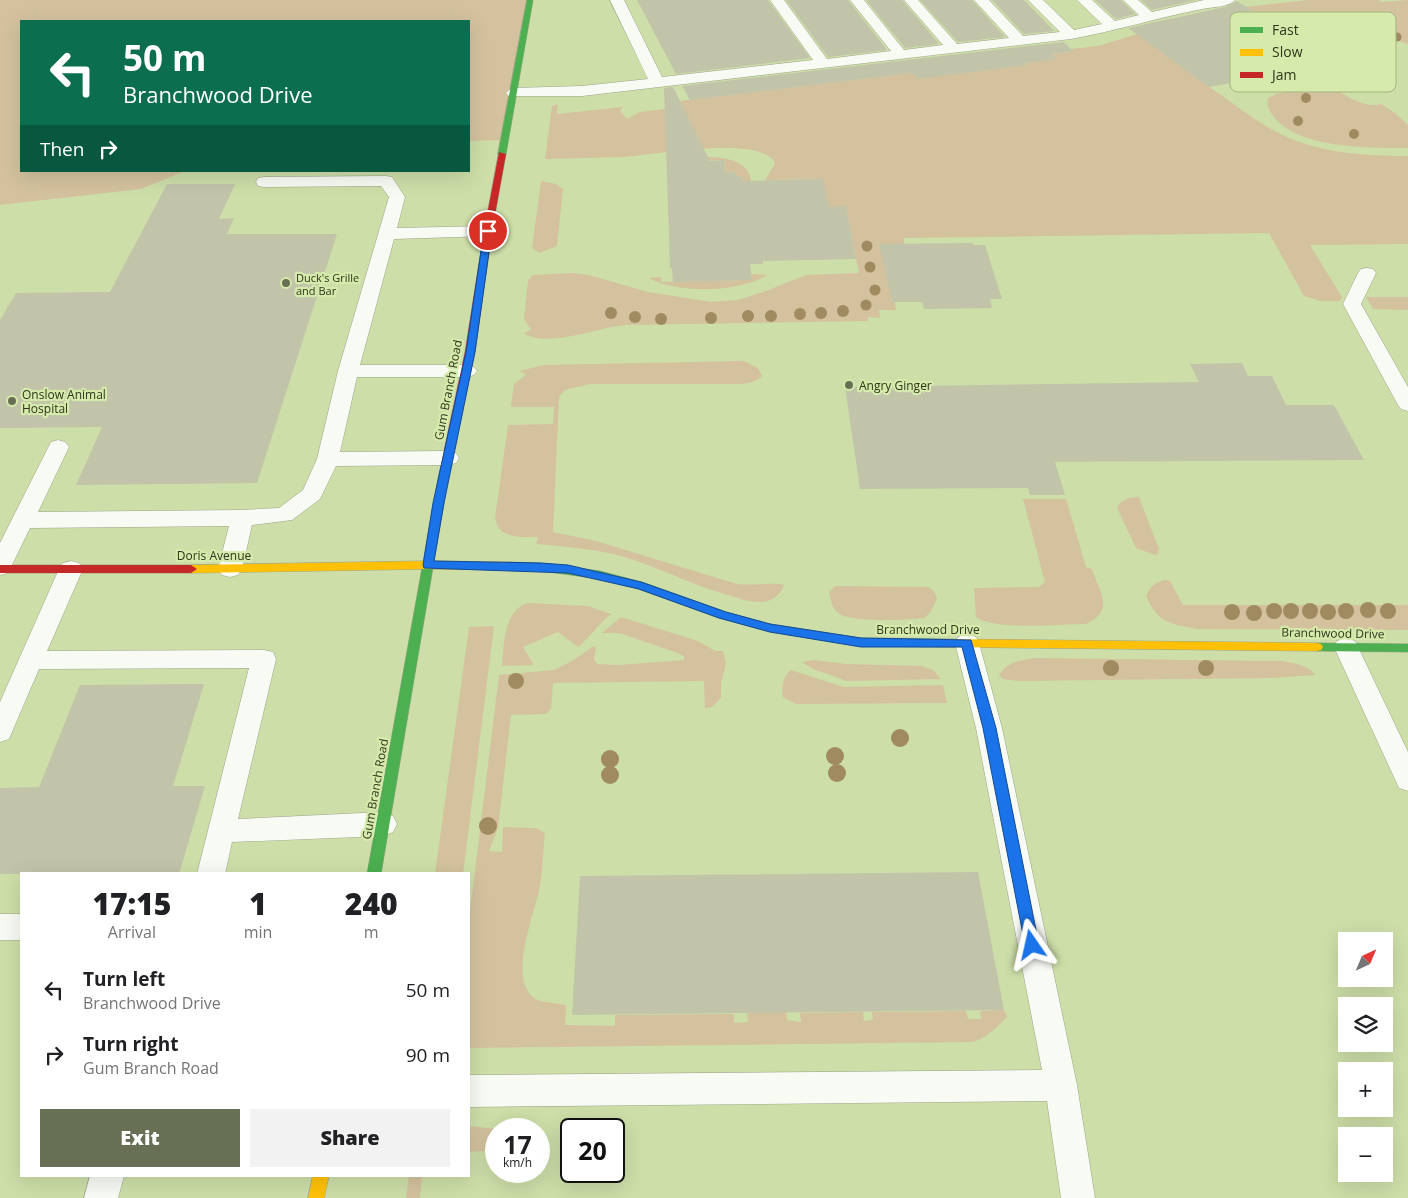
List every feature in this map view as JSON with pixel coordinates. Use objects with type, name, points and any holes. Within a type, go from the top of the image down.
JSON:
[{"type":"main road","name":"Gum Branch Road","points":[[374,872],[428,565],[467,370],[488,231],[530,0]]},
{"type":"main road","name":"Doris Avenue","points":[[0,568],[230,568],[428,565]]},
{"type":"main road","name":"Branchwood Drive","points":[[428,565],[568,569],[641,586],[723,615],[770,628],[861,642],[1408,648]]},
{"type":"main road","points":[[316,1198],[321,1177]]},
{"type":"lane","points":[[617,0],[657,82]]},
{"type":"lane","points":[[777,0],[823,64]]},
{"type":"lane","points":[[856,0],[901,55]]},
{"type":"lane","points":[[911,0],[954,49]]},
{"type":"lane","points":[[981,0],[1020,41]]},
{"type":"lane","points":[[1035,0],[1071,35]]},
{"type":"lane","points":[[1084,0],[1113,27]]},
{"type":"lane","points":[[1130,0],[1150,17]]},
{"type":"lane","points":[[514,93],[582,91],[1071,35],[1113,27],[1150,17],[1186,3],[1228,0]]},
{"type":"lane","points":[[23,520],[242,518],[284,515],[312,494],[328,459],[348,372],[397,197],[386,182],[264,182]]},
{"type":"lane","points":[[386,234],[488,231]]},
{"type":"lane","points":[[1367,273],[1352,304],[1408,405]]},
{"type":"lane","points":[[348,372],[467,370]]},
{"type":"lane","points":[[0,568],[58,447]]},
{"type":"lane","points":[[328,459],[394,460],[448,458]]},
{"type":"lane","points":[[230,568],[242,518]]},
{"type":"lane","points":[[0,732],[71,569]]},
{"type":"lane","points":[[967,643],[990,728],[1060,1085],[1078,1198]]},
{"type":"lane","points":[[1346,646],[1408,780]]},
{"type":"lane","points":[[31,660],[264,659],[211,872]]},
{"type":"lane","points":[[221,831],[383,824]]},
{"type":"lane","points":[[0,927],[20,927]]},
{"type":"lane","points":[[470,1091],[1060,1085]]},
{"type":"lane","points":[[101,1198],[107,1177]]},
{"type":"shaded area","points":[[0,0],[529,0],[505,140],[470,141],[470,20],[20,20],[20,172],[183,172],[141,189],[0,205]]},
{"type":"shaded area","points":[[529,0],[1408,0],[1408,1198],[318,1198],[322,1177],[470,1177],[470,872],[20,872],[20,1177],[321,1177],[316,1198],[0,1198],[0,205],[141,189],[183,172],[470,172],[470,141],[506,140]]},
{"type":"shaded area","points":[[1308,0],[1379,0],[1381,2],[1408,0],[1408,44],[1396,40],[1396,12],[1230,12],[1230,74],[1209,87],[1273,130],[1305,144],[1356,154],[1408,156],[1408,244],[1310,245],[1342,297],[1340,301],[1321,301],[1304,296],[1269,233],[904,238],[904,244],[880,245],[892,302],[895,302],[896,310],[879,310],[880,318],[868,317],[868,321],[625,325],[573,336],[545,339],[524,333],[531,330],[524,319],[528,280],[533,275],[572,273],[589,275],[648,292],[711,302],[738,300],[806,275],[859,273],[846,207],[798,207],[823,179],[772,180],[769,198],[766,179],[775,163],[766,154],[728,148],[622,157],[545,159],[552,106],[558,104],[558,114],[623,107],[620,111],[627,119],[640,112],[682,107],[680,101],[912,73],[917,78],[1027,65],[1025,63],[1052,54],[1073,51],[1071,49],[1098,46],[1216,10]]},
{"type":"shaded area","points":[[1286,92],[1340,92],[1360,102],[1374,105],[1381,104],[1408,125],[1408,148],[1355,147],[1317,141],[1299,135],[1284,127],[1269,110],[1268,98]]},
{"type":"shaded area","points":[[683,157],[710,157],[738,162],[745,167],[749,174],[752,185],[753,206],[746,206],[743,177],[736,176],[735,172],[725,173],[724,160],[684,161]]},
{"type":"shaded area","points":[[541,181],[556,184],[563,189],[557,246],[539,253],[532,248]]},
{"type":"shaded area","points":[[751,274],[767,275],[741,285],[708,289],[676,287],[661,283],[649,278],[661,277],[661,282],[752,280]]},
{"type":"shaded area","points":[[1366,297],[1408,297],[1408,310],[1373,309]]},
{"type":"shaded area","points":[[744,361],[758,368],[762,376],[754,381],[739,384],[590,384],[565,390],[559,397],[553,532],[596,541],[737,584],[784,585],[774,598],[762,602],[743,600],[643,563],[608,553],[536,544],[538,537],[512,536],[506,534],[497,525],[495,518],[508,425],[553,424],[554,407],[511,407],[514,384],[526,375],[520,371],[543,365]]},
{"type":"shaded area","points":[[1139,497],[1159,549],[1158,554],[1155,555],[1136,548],[1117,508],[1120,503],[1129,498]]},
{"type":"shaded area","points":[[1023,499],[1066,499],[1086,567],[1092,569],[1103,600],[1101,613],[1086,624],[1012,625],[998,624],[976,617],[974,588],[1039,587],[1045,582]]},
{"type":"shaded area","points":[[1166,580],[1170,581],[1183,605],[1408,605],[1408,630],[1197,629],[1166,621],[1155,612],[1146,596],[1154,585]]},
{"type":"shaded area","points":[[835,586],[928,587],[934,591],[937,599],[930,613],[924,618],[866,620],[845,616],[834,609],[829,592]]},
{"type":"shaded area","points":[[528,603],[588,606],[611,614],[578,647],[558,632],[523,647],[534,665],[502,666],[506,630],[509,621],[520,607]]},
{"type":"shaded area","points":[[621,617],[698,641],[715,651],[723,651],[726,664],[721,683],[721,698],[712,707],[705,708],[704,681],[553,683],[551,709],[546,714],[511,715],[498,828],[489,851],[502,852],[503,827],[536,828],[545,833],[540,886],[525,944],[523,960],[523,975],[526,987],[533,997],[544,1002],[566,1005],[565,1025],[615,1026],[615,1015],[734,1014],[734,1023],[748,1022],[747,1013],[786,1012],[787,1020],[801,1022],[800,1013],[863,1012],[864,1021],[873,1020],[872,1012],[966,1011],[968,1019],[981,1019],[980,1011],[1004,1010],[1007,1017],[983,1038],[973,1042],[470,1048],[470,912],[499,675],[554,670],[572,661],[594,646],[596,648],[594,659],[597,664],[619,665],[684,660],[684,657],[678,653],[619,633],[602,633]]},
{"type":"shaded area","points":[[494,626],[463,872],[435,872],[469,627]]},
{"type":"shaded area","points":[[1035,658],[1282,661],[1305,667],[1315,675],[1271,678],[1018,681],[1003,679],[999,675],[1010,664]]},
{"type":"shaded area","points":[[814,660],[846,664],[922,666],[933,670],[941,679],[847,681],[813,669],[802,662]]},
{"type":"shaded area","points":[[791,670],[843,687],[943,685],[947,703],[796,704],[783,697],[783,682]]},
{"type":"shaded area","points":[[470,1126],[485,1128],[485,1151],[470,1152]]},
{"type":"shaded area","points":[[409,1177],[422,1177],[420,1198],[406,1198]]},
{"type":"building","points":[[637,0],[768,0],[810,58],[676,74]]},
{"type":"building","points":[[786,0],[848,0],[887,50],[828,57]]},
{"type":"building","points":[[866,0],[902,0],[939,44],[905,48]]},
{"type":"building","points":[[920,0],[972,0],[1005,37],[958,42]]},
{"type":"building","points":[[992,0],[1024,0],[1054,31],[1024,34]]},
{"type":"building","points":[[1095,0],[1121,0],[1135,14],[1116,19]]},
{"type":"building","points":[[1141,0],[1196,0],[1152,10]]},
{"type":"building","points":[[1237,1],[1254,12],[1230,12],[1230,83],[1209,87],[1128,28],[1225,7]]},
{"type":"building","points":[[1064,42],[1073,51],[1052,54],[1057,59],[1025,63],[1027,65],[917,79],[912,73],[690,100],[682,86]]},
{"type":"building","points":[[673,87],[710,161],[724,160],[725,173],[736,172],[736,176],[743,177],[743,181],[823,179],[829,207],[846,206],[856,259],[763,261],[763,264],[750,264],[752,280],[673,282],[672,268],[670,268],[664,88]]},
{"type":"building","points":[[167,184],[235,184],[219,219],[234,218],[227,234],[337,234],[257,483],[76,485],[102,427],[0,428],[0,320],[16,293],[110,292]]},
{"type":"building","points":[[973,243],[973,245],[985,245],[1002,299],[990,299],[992,308],[924,309],[922,302],[892,302],[879,244]]},
{"type":"building","points":[[1242,363],[1248,376],[1272,376],[1286,405],[1334,405],[1364,460],[1055,462],[1065,495],[1030,495],[1028,488],[860,489],[845,387],[1199,382],[1190,364]]},
{"type":"building","points":[[204,684],[173,786],[205,786],[180,872],[20,872],[20,874],[0,874],[0,788],[39,787],[80,685]]},
{"type":"building","points":[[978,872],[1004,1010],[572,1015],[580,876]]},
{"type":"traffic: fast","points":[[502,154],[530,0]]},
{"type":"traffic: fast","points":[[374,872],[443,479]]},
{"type":"traffic: fast","points":[[510,566],[541,567],[600,575],[641,586],[723,615],[770,628],[861,642],[941,643]]},
{"type":"traffic: fast","points":[[1317,647],[1408,648]]},
{"type":"traffic: slow","points":[[191,569],[428,565],[510,566]]},
{"type":"traffic: slow","points":[[941,643],[1317,647]]},
{"type":"traffic: slow","points":[[316,1198],[321,1177]]},
{"type":"traffic: jam","points":[[443,479],[470,352],[488,231],[502,154]]},
{"type":"traffic: jam","points":[[0,569],[191,569]]},
{"type":"place","name":"Duck's Grille and Bar","points":[[286,283]]},
{"type":"place","name":"Angry Ginger","points":[[849,385]]},
{"type":"place","name":"Onslow Animal Hospital","points":[[12,401]]},
{"type":"route","points":[[488,231],[470,352],[438,503],[428,565],[568,569],[641,586],[723,615],[770,628],[861,642],[967,643],[990,728],[1032,945]]}]
